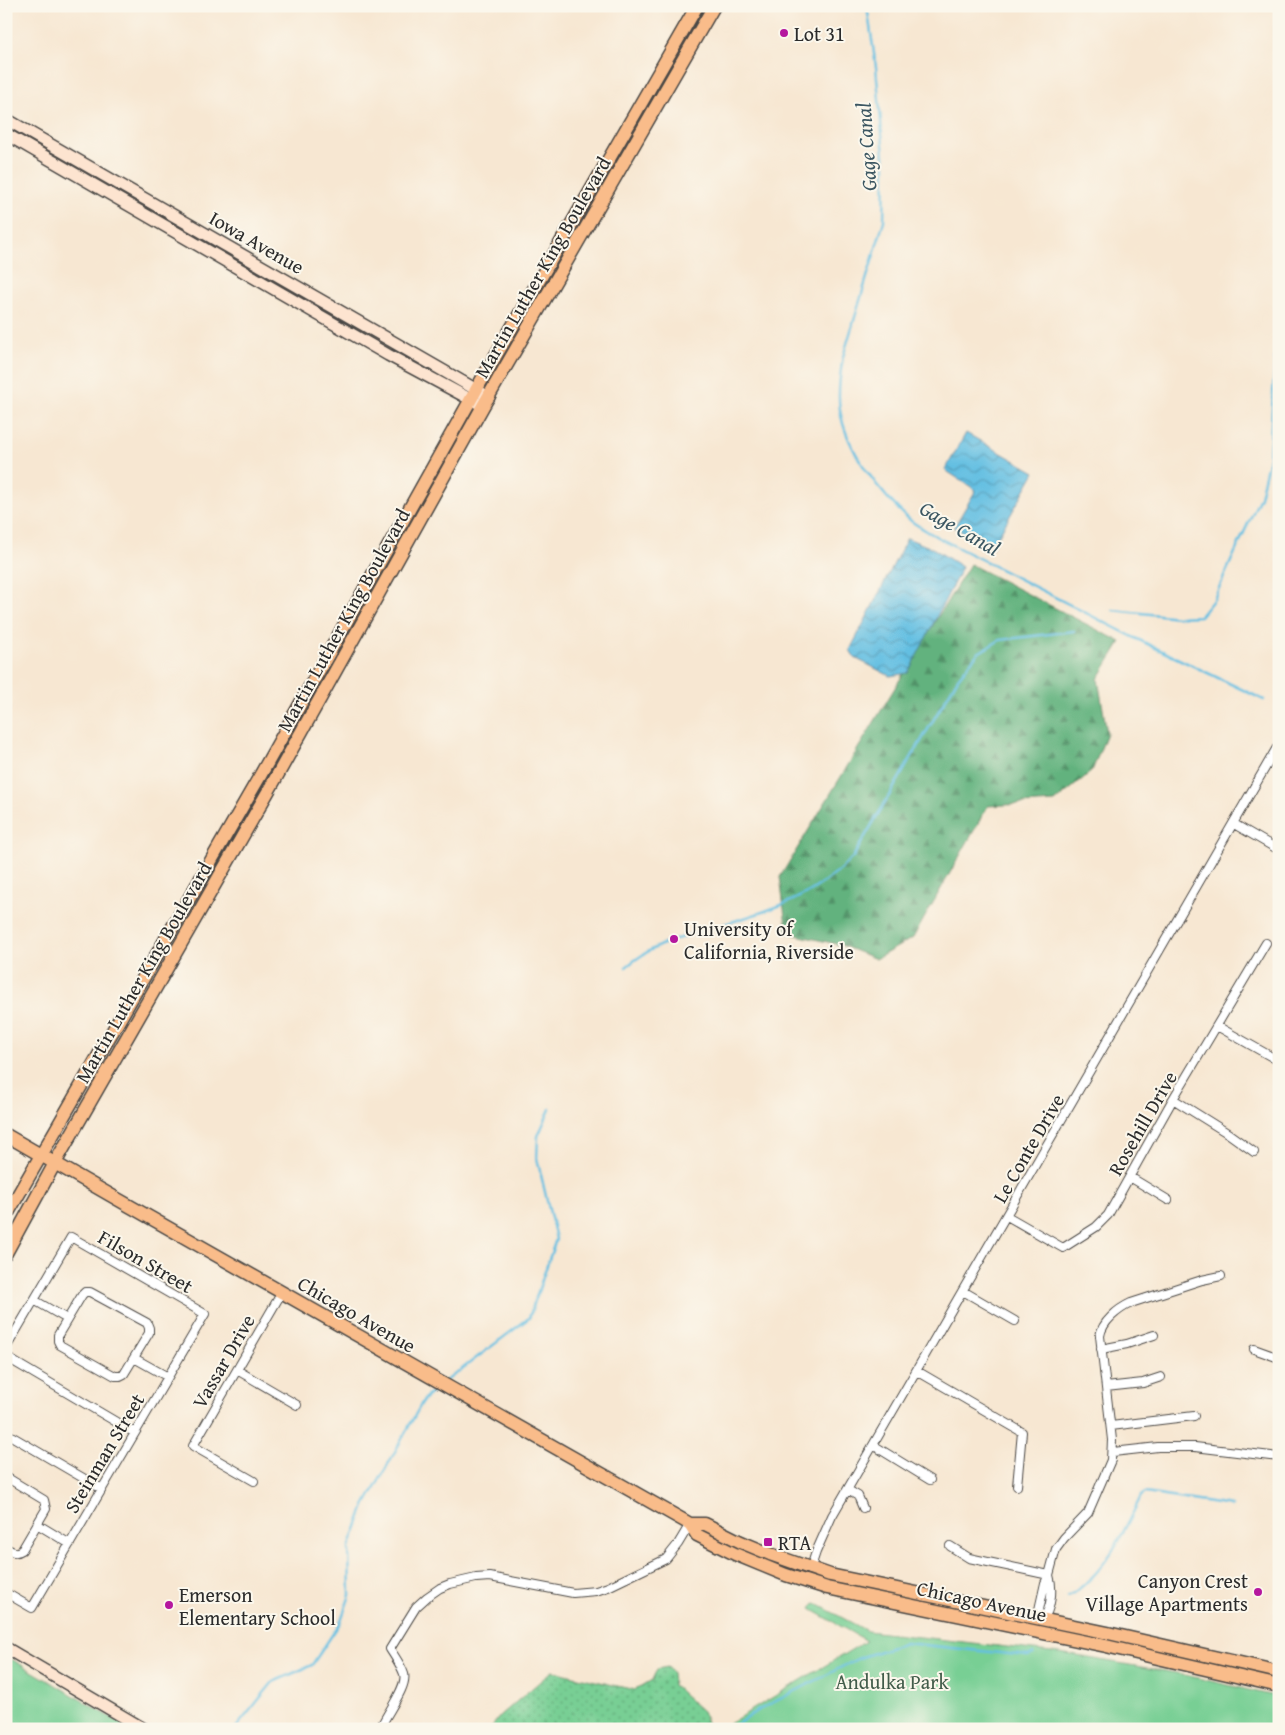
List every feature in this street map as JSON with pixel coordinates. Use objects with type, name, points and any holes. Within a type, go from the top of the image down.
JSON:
[{"type":"main road","name":"Martin Luther King Boulevard","points":[[6,1216],[255,785],[473,395],[697,6]]},
{"type":"main road","name":"Martin Luther King Boulevard","points":[[6,1253],[55,1163],[268,792],[486,402],[714,6]]},
{"type":"main road","name":"Chicago Avenue","points":[[6,1135],[690,1524],[697,1535],[753,1561],[786,1575],[827,1588],[1098,1644],[1279,1686]]},
{"type":"main road","name":"Chicago Avenue","points":[[690,1524],[705,1524],[741,1542],[810,1570],[856,1582],[1042,1619],[1279,1672]]},
{"type":"main road","points":[[753,1561],[760,1560],[799,1574],[806,1574],[810,1570],[827,1588]]},
{"type":"street","name":"Iowa Avenue","points":[[6,119],[473,395]]},
{"type":"street","name":"Iowa Avenue","points":[[6,134],[486,402]]},
{"type":"street","name":"Le Conte Drive","points":[[810,1570],[824,1534],[873,1445],[1279,744]]},
{"type":"street","points":[[1234,824],[1279,850]]},
{"type":"street","name":"Rosehill Drive","points":[[1007,1216],[1063,1248],[1096,1227],[1108,1215],[1173,1099],[1266,943]]},
{"type":"street","points":[[1217,1026],[1279,1062]]},
{"type":"street","points":[[1173,1099],[1230,1134],[1254,1152]]},
{"type":"street","points":[[1130,1177],[1168,1200]]},
{"type":"street","name":"Filson Street","points":[[34,1300],[71,1237],[206,1314]]},
{"type":"street","points":[[1042,1619],[1046,1615],[1050,1597],[1052,1585],[1050,1575],[1056,1549],[1088,1513],[1113,1452],[1100,1336],[1102,1327],[1123,1307],[1131,1303],[1202,1280],[1221,1276]]},
{"type":"street","points":[[963,1291],[1015,1321]]},
{"type":"street","points":[[85,1292],[90,1292],[147,1323],[149,1333],[124,1374],[115,1376],[60,1345],[58,1335],[67,1319],[82,1295],[85,1292]]},
{"type":"street","name":"Vassar Drive","points":[[254,1482],[193,1446],[282,1292]]},
{"type":"street","points":[[6,1348],[34,1300],[67,1319]]},
{"type":"street","name":"Steinman Street","points":[[6,1594],[32,1608],[206,1314]]},
{"type":"street","points":[[1102,1348],[1127,1344],[1154,1335]]},
{"type":"street","points":[[1254,1349],[1279,1358]]},
{"type":"street","points":[[6,1357],[135,1433]]},
{"type":"street","points":[[134,1358],[168,1377]]},
{"type":"street","points":[[237,1370],[297,1405]]},
{"type":"street","points":[[917,1371],[1022,1432],[1018,1486]]},
{"type":"street","points":[[1106,1387],[1143,1383],[1161,1377]]},
{"type":"street","points":[[1111,1426],[1194,1416]]},
{"type":"street","points":[[6,1433],[102,1489]]},
{"type":"street","points":[[873,1445],[930,1480]]},
{"type":"street","points":[[1113,1452],[1158,1447],[1195,1447],[1279,1457]]},
{"type":"street","points":[[6,1477],[44,1500],[46,1509],[22,1550],[14,1553],[6,1548]]},
{"type":"street","points":[[848,1490],[858,1496],[864,1508]]},
{"type":"street","points":[[37,1524],[70,1544]]},
{"type":"street","points":[[380,1729],[384,1718],[403,1686],[405,1678],[390,1649],[416,1607],[440,1588],[461,1580],[490,1577],[573,1593],[608,1587],[666,1559],[690,1524]]},
{"type":"street","points":[[950,1546],[969,1558],[1050,1575]]},
{"type":"street","points":[[6,1648],[144,1729]]},
{"type":"green space","points":[[970,564],[1121,642],[1098,679],[1107,733],[1092,771],[1055,802],[988,806],[913,938],[876,959],[841,945],[787,933],[780,877]]},
{"type":"green space","name":"Andulka Park","points":[[815,1603],[867,1631],[1060,1653],[1176,1673],[1279,1697],[1279,1729],[720,1729],[866,1641],[811,1609]]},
{"type":"green space","points":[[6,1656],[131,1729],[6,1729]]},
{"type":"green space","points":[[668,1667],[672,1673],[673,1685],[703,1712],[709,1729],[490,1729],[500,1716],[552,1671],[635,1690],[652,1680],[657,1669]]},
{"type":"water","points":[[966,433],[1035,472],[991,549],[954,527],[976,490],[945,470]]},
{"type":"water","points":[[907,538],[934,549],[962,567],[908,673],[890,676],[855,658],[850,650]]},
{"type":"waterway","name":"Gage Canal","points":[[867,6],[876,67],[885,167],[884,221],[843,357],[840,377],[840,410],[849,441],[857,456],[866,471],[888,498],[911,521],[937,537],[1135,638],[1264,700]]},
{"type":"waterway","points":[[1113,610],[1178,617],[1200,616],[1214,599],[1260,497],[1269,458],[1279,295]]},
{"type":"waterway","points":[[626,967],[645,953],[663,944],[766,911],[802,896],[837,873],[853,857],[958,678],[978,653],[1000,640],[1074,631]]},
{"type":"waterway","points":[[446,1381],[529,1318],[556,1239],[537,1158],[538,1136],[550,1109]]},
{"type":"waterway","points":[[235,1729],[273,1682],[312,1665],[340,1623],[350,1595],[349,1548],[365,1506],[424,1399],[440,1386]]},
{"type":"waterway","points":[[1068,1596],[1092,1577],[1112,1552],[1141,1496],[1145,1493],[1231,1506]]},
{"type":"waterway","points":[[730,1729],[755,1712],[859,1658],[905,1643],[1028,1656],[1033,1654]]},
{"type":"place","name":"Lot 31","points":[[784,33]]},
{"type":"place","name":"University of California, Riverside","points":[[674,939]]},
{"type":"place","name":"RTA","points":[[768,1542]]},
{"type":"place","name":"Canyon Crest Village Apartments","points":[[1258,1592]]},
{"type":"place","name":"Emerson Elementary School","points":[[169,1605]]}]
